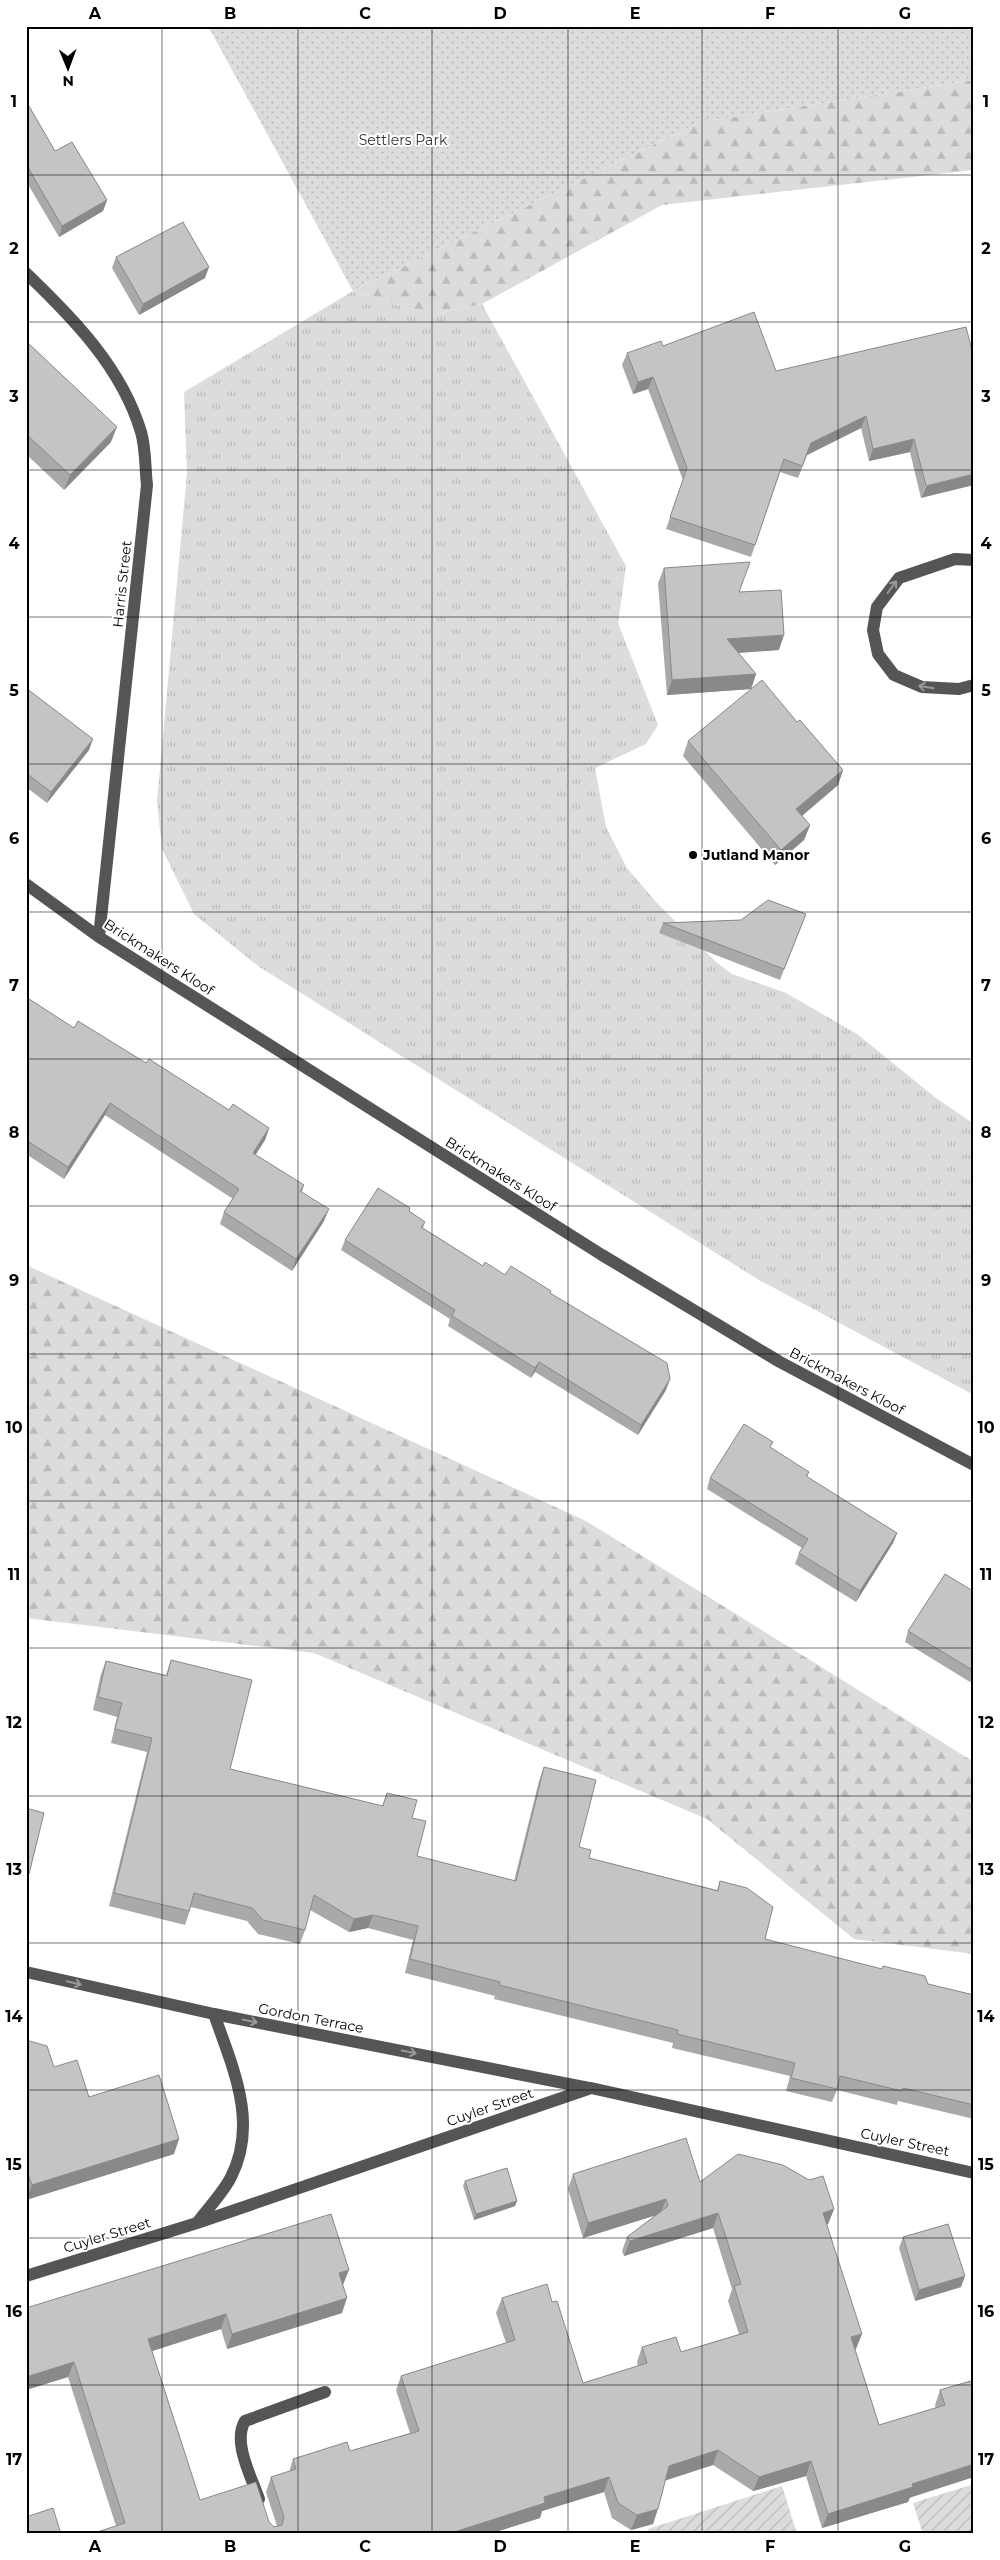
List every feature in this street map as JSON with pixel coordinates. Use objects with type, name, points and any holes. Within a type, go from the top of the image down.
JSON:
[{"type":"street","name":"Harris Street","points":[[26,273],[67,313],[112,370],[129,398],[142,434],[147,486],[99,937]]},
{"type":"street","points":[[974,560],[955,559],[899,578],[877,607],[873,630],[878,654],[894,675],[922,687],[959,689],[974,685]]},
{"type":"street","name":"Brickmakers Kloof","points":[[26,884],[99,937],[602,1255],[780,1362],[974,1465]]},
{"type":"street","name":"Gordon Terrace","points":[[26,1972],[214,2014],[591,2088]]},
{"type":"street","points":[[197,2223],[231,2177],[243,2140],[244,2106],[214,2014]]},
{"type":"street","name":"Cuyler Street","points":[[26,2276],[197,2223],[591,2088],[974,2173]]},
{"type":"street","points":[[262,2508],[242,2447],[242,2425],[251,2416],[325,2392]]},
{"type":"green space","name":"Settlers Park","points":[[208,26],[974,26],[974,80],[700,122],[353,291]]},
{"type":"green space","points":[[974,80],[974,170],[662,205],[482,304],[431,315],[353,291],[700,122]]},
{"type":"green space","points":[[353,291],[431,315],[482,304],[626,566],[618,623],[658,725],[646,744],[595,768],[606,827],[627,868],[656,902],[716,962],[732,974],[786,993],[857,1034],[936,1098],[974,1124],[974,1395],[759,1280],[258,966],[194,914],[162,849],[157,801],[187,473],[184,392]]},
{"type":"green space","points":[[26,1265],[586,1521],[974,1762],[974,1954],[854,1939],[707,1819],[314,1653],[26,1618]]},
{"type":"green space","points":[[974,2484],[974,2534],[923,2534],[913,2503]]},
{"type":"green space","points":[[782,2486],[797,2534],[649,2534],[648,2529]]},
{"type":"building","points":[[26,101],[55,151],[72,142],[107,200],[62,226],[26,164]]},
{"type":"building","points":[[183,222],[209,267],[143,304],[116,257]]},
{"type":"building","points":[[754,312],[776,371],[966,327],[974,358],[974,474],[926,486],[914,439],[873,449],[866,416],[811,443],[802,466],[784,459],[755,545],[670,517],[687,468],[653,377],[638,382],[627,353],[661,341],[663,346]]},
{"type":"building","points":[[26,341],[117,427],[70,475],[26,434]]},
{"type":"building","points":[[750,562],[739,592],[781,590],[784,635],[727,639],[756,674],[672,680],[664,568]]},
{"type":"building","points":[[762,680],[797,722],[800,720],[843,770],[796,809],[810,825],[781,850],[688,741]]},
{"type":"building","points":[[26,688],[93,739],[51,792],[26,773]]},
{"type":"building","points":[[768,900],[806,914],[784,969],[663,923],[741,920]]},
{"type":"building","points":[[26,997],[74,1028],[78,1021],[146,1063],[149,1059],[229,1110],[233,1104],[269,1128],[253,1153],[304,1185],[300,1191],[329,1209],[296,1259],[224,1212],[239,1189],[110,1103],[68,1167],[26,1140]]},
{"type":"building","points":[[378,1188],[410,1208],[409,1211],[425,1222],[421,1227],[483,1266],[485,1262],[505,1275],[511,1266],[551,1291],[550,1293],[667,1363],[670,1379],[641,1425],[539,1362],[535,1368],[452,1316],[455,1310],[345,1240]]},
{"type":"building","points":[[744,1424],[773,1442],[770,1447],[809,1472],[806,1476],[897,1533],[860,1591],[799,1553],[808,1539],[710,1478]]},
{"type":"building","points":[[945,1574],[974,1590],[974,1671],[908,1631]]},
{"type":"building","points":[[171,1660],[252,1680],[230,1769],[383,1806],[387,1793],[417,1800],[412,1818],[426,1821],[417,1856],[516,1881],[544,1767],[596,1780],[579,1847],[591,1850],[589,1858],[718,1891],[720,1881],[747,1888],[773,1907],[765,1939],[882,1969],[883,1966],[925,1976],[928,1984],[974,1995],[974,2105],[903,2088],[902,2091],[840,2076],[837,2089],[791,2078],[795,2063],[677,2034],[678,2030],[499,1985],[500,1982],[410,1959],[418,1926],[373,1915],[354,1919],[314,1895],[305,1930],[263,1920],[252,1908],[194,1893],[189,1911],[114,1893],[152,1738],[115,1729],[122,1703],[98,1697],[106,1661],[167,1676]]},
{"type":"building","points":[[26,1808],[44,1813],[29,1874],[26,1873]]},
{"type":"building","points":[[26,2040],[47,2046],[54,2067],[77,2060],[89,2097],[159,2075],[179,2139],[32,2185],[26,2169]]},
{"type":"building","points":[[686,2138],[700,2182],[738,2154],[783,2165],[809,2180],[823,2176],[834,2209],[823,2213],[862,2334],[851,2337],[879,2425],[945,2405],[940,2390],[974,2380],[974,2464],[912,2484],[913,2487],[828,2514],[811,2461],[759,2477],[718,2450],[669,2466],[658,2509],[637,2515],[618,2503],[609,2477],[544,2497],[545,2503],[448,2534],[91,2534],[125,2523],[74,2362],[26,2377],[26,2308],[331,2214],[349,2270],[339,2273],[347,2298],[232,2334],[226,2314],[148,2339],[200,2500],[256,2482],[269,2522],[274,2527],[282,2525],[284,2517],[271,2477],[296,2469],[293,2459],[347,2442],[350,2451],[419,2431],[401,2376],[515,2340],[502,2298],[547,2284],[552,2302],[557,2301],[583,2383],[647,2363],[642,2347],[676,2337],[681,2352],[748,2332],[734,2286],[741,2284],[718,2213],[630,2241],[627,2237],[668,2206],[666,2199],[588,2223],[573,2174]]},
{"type":"building","points":[[507,2168],[517,2201],[476,2214],[465,2181]]},
{"type":"building","points":[[948,2224],[965,2276],[919,2290],[903,2237]]},
{"type":"building","points":[[53,2508],[61,2534],[26,2534],[26,2517]]},
{"type":"place","name":"Jutland Manor","points":[[693,855]]}]
